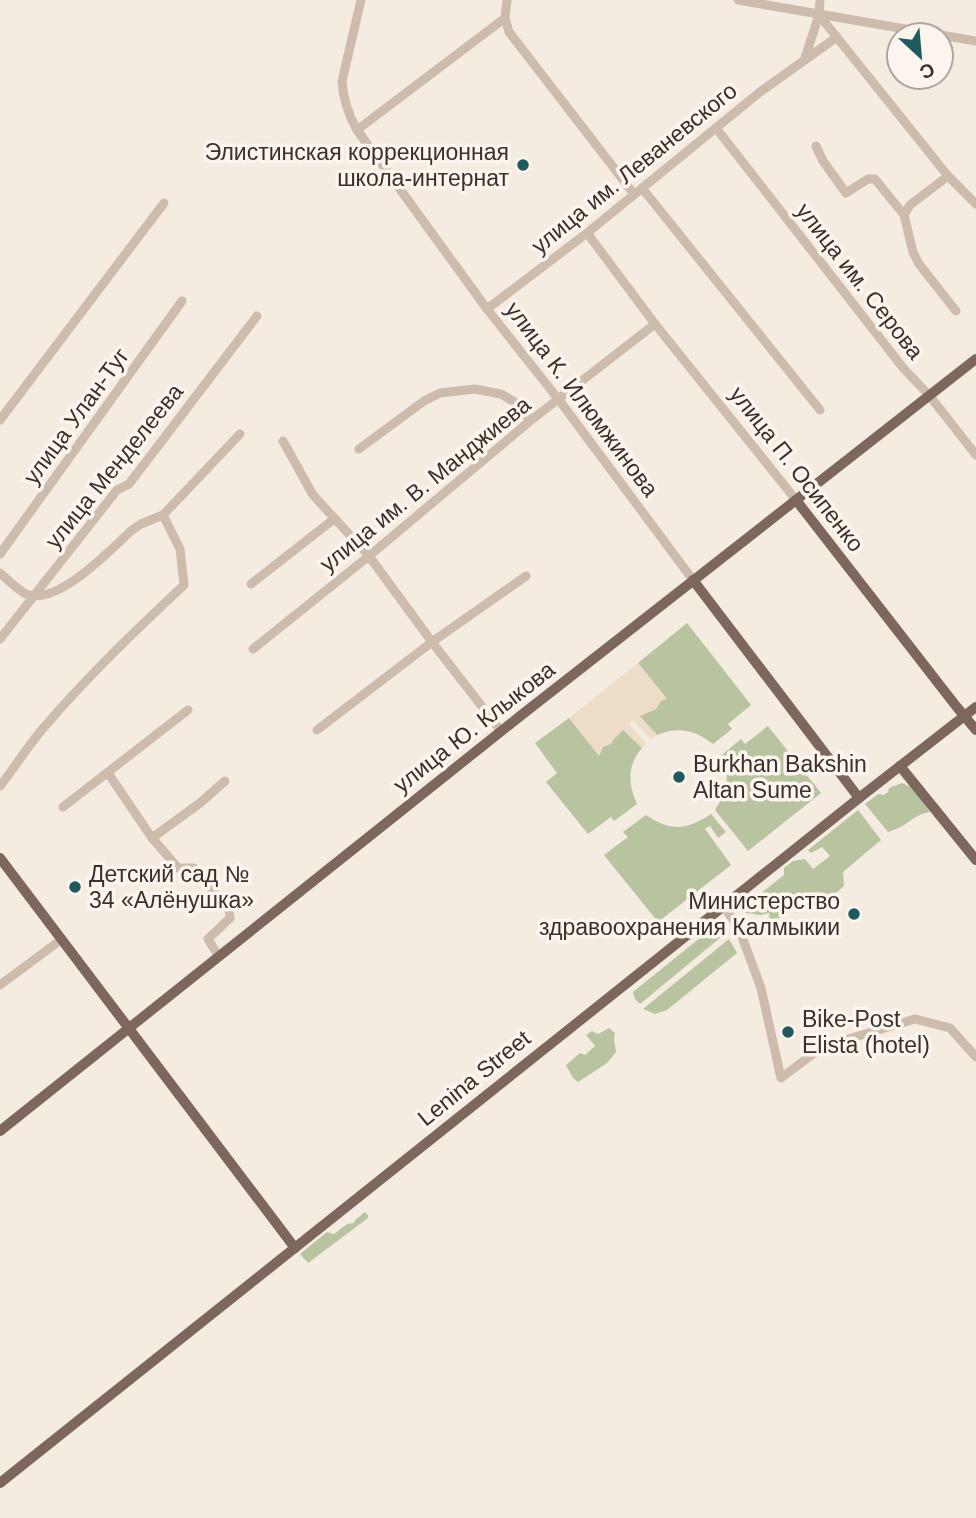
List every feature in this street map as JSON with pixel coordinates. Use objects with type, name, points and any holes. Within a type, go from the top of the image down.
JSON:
[{"type":"main road","name":"улица Ю. Клыкова","points":[[0,1131],[502,731],[976,359]]},
{"type":"main road","name":"улица П. Осипенко","points":[[796,500],[976,730]]},
{"type":"main road","name":"улица К. Илюмжинова","points":[[693,580],[859,798]]},
{"type":"main road","name":"Lenina Street","points":[[0,1483],[859,798],[976,708]]},
{"type":"main road","points":[[900,766],[976,860]]},
{"type":"main road","points":[[0,858],[4,871],[62,939],[295,1248]]},
{"type":"street","name":"улица К. Илюмжинова","points":[[361,0],[342,81],[346,108],[357,130],[487,309],[559,400],[693,580]]},
{"type":"street","points":[[507,0],[505,18],[509,32],[820,410]]},
{"type":"street","points":[[738,0],[885,26]]},
{"type":"street","points":[[805,58],[819,15],[820,0]]},
{"type":"street","points":[[819,15],[948,176],[975,201]]},
{"type":"street","points":[[357,130],[505,18]]},
{"type":"street","name":"улица им. Леваневского","points":[[487,309],[587,233],[760,92],[837,37]]},
{"type":"street","points":[[955,38],[976,41]]},
{"type":"street","name":"улица им. Серова","points":[[716,128],[896,359],[929,395],[976,455]]},
{"type":"street","points":[[816,146],[823,161],[846,193],[867,179],[875,179],[904,215],[913,252],[919,264],[956,311]]},
{"type":"street","points":[[904,215],[911,205],[948,176]]},
{"type":"street","points":[[0,420],[164,203]]},
{"type":"street","name":"улица П. Осипенко","points":[[587,233],[655,324],[796,500]]},
{"type":"street","name":"улица Улан-Туг","points":[[0,554],[182,301]]},
{"type":"street","name":"улица Менделеева","points":[[0,639],[117,489],[128,484],[257,316]]},
{"type":"street","name":"улица им. В. Манджиева","points":[[253,649],[530,421],[655,324]]},
{"type":"street","points":[[359,449],[424,401],[440,393],[475,389],[501,394],[518,404],[530,421]]},
{"type":"street","points":[[0,573],[26,594],[38,597],[74,581],[132,530],[163,515],[240,434]]},
{"type":"street","points":[[283,441],[313,495],[369,556],[502,731]]},
{"type":"street","points":[[0,786],[44,727],[86,680],[121,643],[184,585],[180,549],[163,515]]},
{"type":"street","points":[[251,584],[334,519]]},
{"type":"street","points":[[317,730],[432,642],[526,576]]},
{"type":"street","points":[[63,807],[188,710]]},
{"type":"street","points":[[108,772],[152,838],[178,868],[194,868],[229,910],[230,918],[208,939],[219,957]]},
{"type":"street","points":[[152,838],[225,781]]},
{"type":"street","points":[[723,906],[737,926],[761,988],[781,1078],[822,1047],[915,1019],[950,1028],[976,1057]]},
{"type":"street","points":[[0,985],[62,939]]},
{"type":"green space","points":[[687,623],[751,705],[728,724],[732,729],[713,744],[700,735],[686,731],[657,735],[639,716],[656,709],[661,700],[666,698],[638,663]]},
{"type":"green space","points":[[569,718],[599,755],[603,746],[623,729],[642,748],[630,775],[637,804],[614,821],[611,817],[588,834],[546,782],[557,773],[535,743]]},
{"type":"green space","points":[[768,726],[821,793],[748,851],[715,810],[723,796],[726,783],[722,755],[741,739],[745,744]]},
{"type":"green space","points":[[902,783],[913,788],[930,812],[888,832],[865,804],[878,794],[884,795],[889,788]]},
{"type":"green space","points":[[858,810],[881,840],[843,872],[844,886],[821,906],[814,898],[797,913],[792,908],[776,920],[779,929],[770,934],[761,934],[759,930],[770,920],[769,913],[746,913],[741,907],[750,896],[756,897],[784,875],[784,868],[793,861],[805,859],[813,869],[830,856],[822,847],[811,853],[808,850]]},
{"type":"green space","points":[[711,814],[726,832],[718,838],[710,826],[705,829],[731,865],[658,922],[604,855],[628,837],[623,832],[646,815],[663,824],[679,827]]},
{"type":"green space","points":[[711,929],[726,933],[640,1004],[635,999],[633,992]]},
{"type":"green space","points":[[729,939],[737,953],[667,1010],[655,1014],[643,1009]]},
{"type":"green space","points":[[609,1028],[615,1033],[616,1052],[607,1063],[578,1082],[566,1065],[580,1053],[585,1055],[595,1046],[586,1035],[592,1031],[598,1034]]},
{"type":"green space","points":[[365,1212],[368,1218],[308,1263],[300,1254],[327,1232],[334,1234],[347,1224],[354,1223]]},
{"type":"shaded area","points":[[638,663],[667,699],[661,701],[656,709],[640,716],[657,735],[651,739],[633,720],[629,724],[646,743],[642,748],[623,730],[611,744],[603,747],[599,756],[569,718]]},
{"type":"place","name":"Элистинская коррекционная школа-интернат","points":[[523,165]]},
{"type":"place","name":"Burkhan Bakshin Altan Sume","points":[[679,777]]},
{"type":"place","name":"Детский сад № 34 «Алёнушка»","points":[[75,887]]},
{"type":"place","name":"Министерство здравоохранения Калмыкии","points":[[854,914]]},
{"type":"place","name":"Bike-Post Elista (hotel)","points":[[788,1032]]}]
